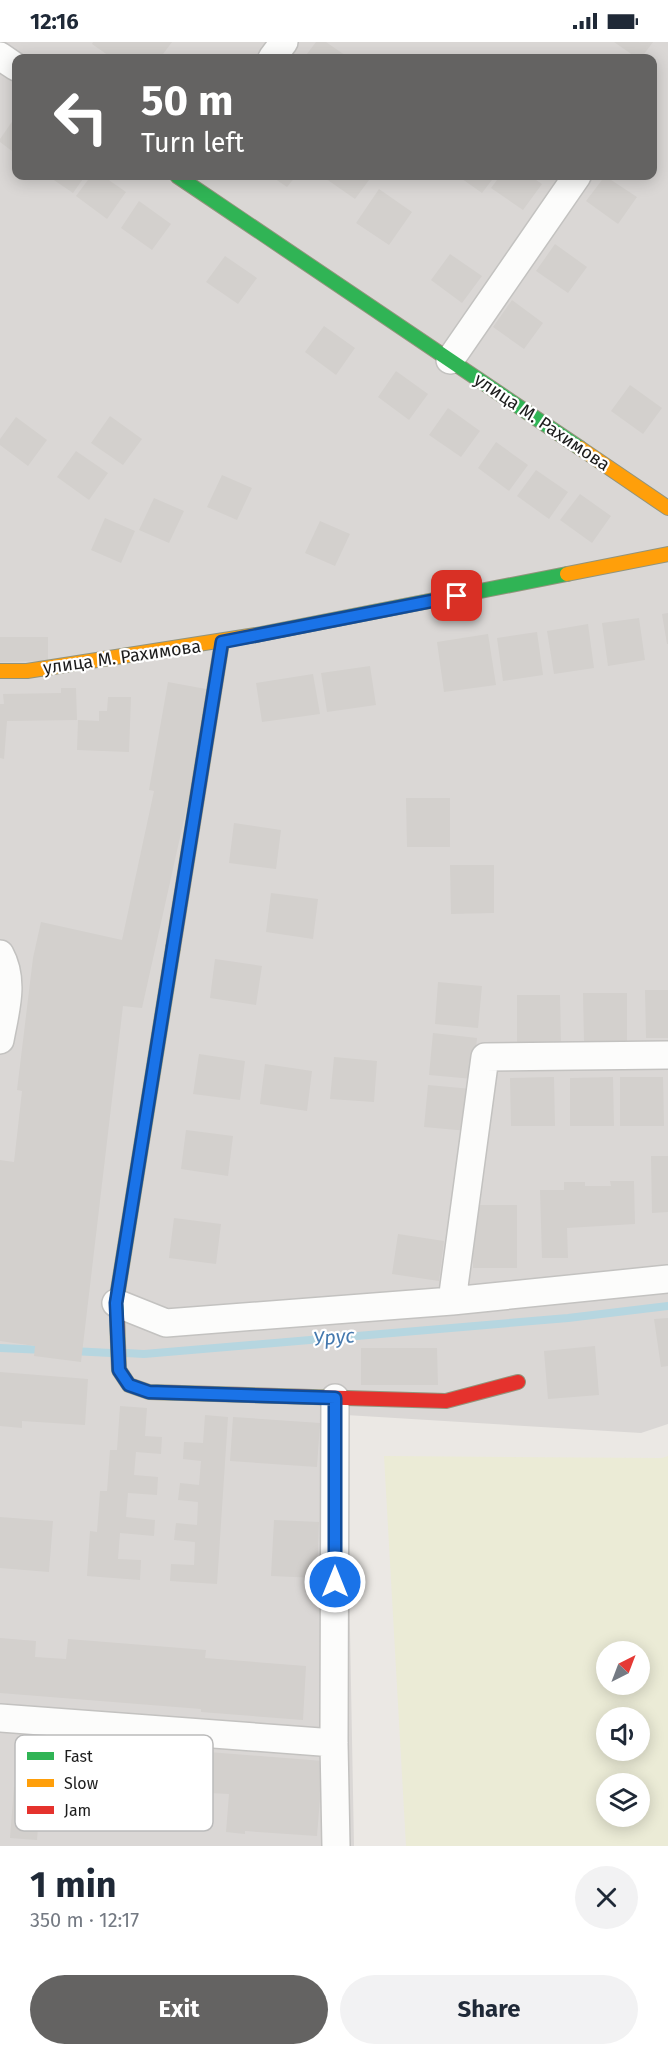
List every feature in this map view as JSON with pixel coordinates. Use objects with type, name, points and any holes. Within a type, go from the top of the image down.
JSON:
[{"type":"street","name":"улица М. Рахимова","points":[[186,180],[668,508]]},
{"type":"street","points":[[450,360],[573,180]]},
{"type":"street","name":"улица М. Рахимова","points":[[0,671],[27,671],[222,642],[668,554]]},
{"type":"street","points":[[222,642],[116,1303],[119,1370],[129,1385],[149,1392],[335,1398],[446,1401],[518,1382]]},
{"type":"street","points":[[0,954],[8,978],[0,1040]]},
{"type":"street","points":[[452,1301],[485,1057],[668,1055]]},
{"type":"street","points":[[116,1303],[166,1323],[452,1301],[668,1279]]},
{"type":"street","points":[[335,1398],[336,1846]]},
{"type":"street","points":[[0,1718],[334,1743]]},
{"type":"shaded area","points":[[0,42],[668,42],[668,1424],[641,1433],[346,1415],[354,1846],[0,1846]]},
{"type":"green space","points":[[384,1456],[662,1458],[668,1456],[668,1846],[406,1846]]},
{"type":"building","points":[[93,42],[172,42],[163,54],[106,54],[92,44]]},
{"type":"building","points":[[316,42],[326,42],[343,54],[307,54]]},
{"type":"building","points":[[614,42],[653,42],[644,54],[631,54]]},
{"type":"building","points":[[12,122],[12,151],[0,142]]},
{"type":"building","points":[[54,180],[82,180],[73,193]]},
{"type":"building","points":[[88,180],[109,180],[126,192],[107,219],[76,196]]},
{"type":"building","points":[[277,180],[293,180],[287,187]]},
{"type":"building","points":[[328,180],[369,180],[355,199]]},
{"type":"building","points":[[464,180],[492,180],[482,193]]},
{"type":"building","points":[[497,180],[536,180],[542,184],[523,210],[491,188]]},
{"type":"building","points":[[602,180],[611,180],[637,197],[618,224],[586,201]]},
{"type":"building","points":[[379,189],[412,212],[389,245],[356,223]]},
{"type":"building","points":[[139,201],[171,224],[152,250],[121,228]]},
{"type":"building","points":[[555,244],[587,267],[568,293],[536,271]]},
{"type":"building","points":[[450,254],[482,276],[462,303],[431,280]]},
{"type":"building","points":[[225,256],[257,278],[238,304],[206,282]]},
{"type":"building","points":[[512,300],[543,323],[524,349],[493,327]]},
{"type":"building","points":[[324,326],[355,348],[336,375],[305,352]]},
{"type":"building","points":[[396,371],[428,394],[409,420],[378,397]]},
{"type":"building","points":[[630,385],[662,408],[643,434],[611,411]]},
{"type":"building","points":[[448,408],[480,431],[461,457],[429,435]]},
{"type":"building","points":[[110,416],[142,439],[123,465],[91,443]]},
{"type":"building","points":[[16,417],[47,440],[28,466],[0,445],[0,439]]},
{"type":"building","points":[[496,442],[528,465],[509,491],[478,468]]},
{"type":"building","points":[[76,451],[108,473],[89,500],[57,477]]},
{"type":"building","points":[[536,470],[568,492],[549,519],[517,496]]},
{"type":"building","points":[[222,475],[252,488],[237,520],[207,507]]},
{"type":"building","points":[[580,494],[611,516],[592,543],[560,520]]},
{"type":"building","points":[[154,498],[184,511],[169,543],[139,530]]},
{"type":"building","points":[[105,518],[135,531],[121,563],[91,550]]},
{"type":"building","points":[[320,521],[350,534],[335,566],[305,553]]},
{"type":"building","points":[[668,613],[668,644],[667,644],[662,614]]},
{"type":"building","points":[[639,618],[645,660],[608,666],[602,623]]},
{"type":"building","points":[[588,624],[594,668],[554,674],[547,631]]},
{"type":"building","points":[[537,632],[543,675],[503,681],[497,638]]},
{"type":"building","points":[[488,634],[496,685],[444,692],[437,642]]},
{"type":"building","points":[[0,637],[48,637],[48,661],[0,662]]},
{"type":"building","points":[[370,666],[376,705],[327,712],[321,673]]},
{"type":"building","points":[[313,674],[320,714],[262,722],[256,683]]},
{"type":"building","points":[[168,682],[206,689],[189,797],[142,1008],[123,1006],[81,1362],[34,1356],[35,1346],[0,1341],[0,1160],[14,1162],[22,1091],[17,1090],[33,958],[41,922],[122,940],[154,791],[149,790]]},
{"type":"building","points":[[61,688],[76,688],[77,720],[7,721],[4,759],[0,758],[0,704],[4,704],[3,694],[61,693]]},
{"type":"building","points":[[108,697],[131,697],[129,752],[77,750],[78,720],[99,721],[99,711],[107,711]]},
{"type":"building","points":[[406,798],[450,798],[450,847],[407,847]]},
{"type":"building","points":[[234,823],[281,830],[276,869],[229,863]]},
{"type":"building","points":[[450,865],[494,865],[494,913],[451,914]]},
{"type":"building","points":[[271,893],[318,899],[313,939],[266,932]]},
{"type":"building","points":[[215,959],[262,966],[256,1005],[210,998]]},
{"type":"building","points":[[438,982],[482,986],[478,1028],[435,1024]]},
{"type":"building","points":[[645,990],[668,990],[668,1038],[646,1038]]},
{"type":"building","points":[[583,993],[627,993],[627,1041],[584,1042]]},
{"type":"building","points":[[517,995],[560,995],[561,1044],[517,1044]]},
{"type":"building","points":[[433,1033],[477,1038],[473,1079],[429,1075]]},
{"type":"building","points":[[199,1054],[245,1061],[240,1100],[193,1094]]},
{"type":"building","points":[[334,1057],[377,1061],[374,1102],[330,1099]]},
{"type":"building","points":[[265,1064],[312,1071],[307,1111],[260,1104]]},
{"type":"building","points":[[554,1077],[555,1126],[511,1126],[510,1078]]},
{"type":"building","points":[[613,1077],[614,1126],[570,1126],[570,1078]]},
{"type":"building","points":[[620,1077],[663,1077],[664,1126],[620,1126]]},
{"type":"building","points":[[428,1085],[472,1089],[468,1131],[424,1127]]},
{"type":"building","points":[[186,1130],[233,1136],[228,1176],[181,1169]]},
{"type":"building","points":[[651,1156],[668,1156],[668,1212],[652,1213]]},
{"type":"building","points":[[610,1181],[634,1181],[635,1224],[567,1228],[568,1258],[542,1258],[540,1190],[564,1190],[564,1182],[585,1182],[585,1186],[611,1186]]},
{"type":"building","points":[[473,1205],[517,1205],[517,1268],[473,1268]]},
{"type":"building","points":[[174,1218],[221,1224],[216,1264],[169,1258]]},
{"type":"building","points":[[398,1234],[444,1241],[439,1281],[392,1274]]},
{"type":"building","points":[[668,1318],[668,1366],[661,1367],[654,1319]]},
{"type":"building","points":[[595,1346],[599,1395],[548,1399],[544,1351]]},
{"type":"building","points":[[361,1348],[437,1348],[438,1385],[361,1385]]},
{"type":"building","points":[[0,1372],[88,1379],[85,1425],[22,1421],[22,1428],[0,1426]]},
{"type":"building","points":[[120,1406],[147,1408],[145,1436],[162,1437],[161,1454],[136,1452],[134,1475],[158,1477],[157,1495],[128,1493],[126,1517],[155,1520],[154,1536],[120,1533],[118,1559],[141,1560],[140,1580],[87,1576],[90,1531],[97,1532],[100,1491],[107,1491],[110,1450],[117,1450]]},
{"type":"building","points":[[205,1415],[228,1417],[217,1584],[170,1581],[171,1564],[194,1565],[195,1542],[174,1540],[176,1523],[197,1525],[198,1502],[178,1500],[180,1483],[199,1485],[201,1461],[183,1459],[184,1442],[203,1443]]},
{"type":"building","points":[[233,1417],[320,1423],[317,1467],[230,1461]]},
{"type":"building","points":[[0,1517],[53,1521],[49,1572],[0,1568]]},
{"type":"building","points":[[274,1520],[319,1522],[317,1578],[271,1576]]},
{"type":"building","points":[[0,1638],[36,1641],[35,1657],[66,1659],[68,1639],[206,1650],[205,1658],[306,1666],[303,1720],[201,1712],[201,1709],[0,1693]]},
{"type":"building","points":[[213,1752],[323,1761],[317,1836],[245,1831],[245,1834],[226,1832],[229,1794],[213,1793]]},
{"type":"building","points":[[15,1787],[15,1831],[38,1831],[37,1840],[10,1838]]},
{"type":"waterway","name":"Урус","points":[[126,1353],[144,1354],[568,1318],[668,1306]]},
{"type":"waterway","name":"Урус","points":[[0,1348],[45,1350]]},
{"type":"waterway","name":"Урус","points":[[72,1351],[111,1353]]},
{"type":"traffic: fast","points":[[183,180],[580,448]]},
{"type":"traffic: fast","points":[[256,635],[567,574]]},
{"type":"traffic: fast","points":[[117,1317],[116,1303],[173,948]]},
{"type":"traffic: slow","points":[[580,448],[668,508]]},
{"type":"traffic: slow","points":[[567,574],[668,554]]},
{"type":"traffic: slow","points":[[0,671],[27,671],[256,635]]},
{"type":"traffic: jam","points":[[173,948],[222,642]]},
{"type":"traffic: jam","points":[[117,1317],[119,1370],[129,1385],[149,1392],[446,1401],[518,1382]]},
{"type":"route","points":[[335,1582],[335,1398],[149,1392],[129,1385],[119,1370],[116,1303],[222,642],[457,596]]}]
